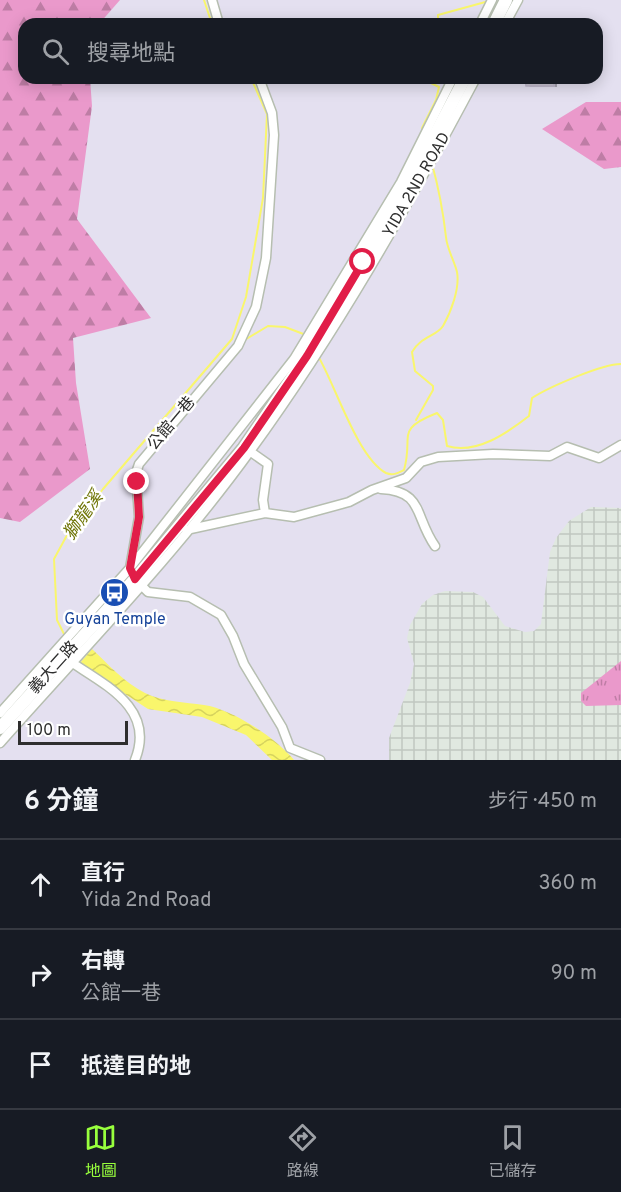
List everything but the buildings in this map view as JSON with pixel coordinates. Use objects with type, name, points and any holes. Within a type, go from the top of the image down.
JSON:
[{"type":"street","points":[[212,0],[217,18]]},
{"type":"street","points":[[483,18],[492,0]]},
{"type":"street","points":[[497,18],[506,0]]},
{"type":"street","points":[[508,18],[518,0]]},
{"type":"street","name":"公館一巷","points":[[135,578],[139,517],[136,473],[139,464],[238,346],[256,307],[266,258],[274,135],[272,113],[261,84]]},
{"type":"street","name":"YIDA 2ND ROAD","points":[[135,578],[294,358],[401,182],[450,84]]},
{"type":"street","name":"YIDA 2ND ROAD","points":[[84,634],[247,449],[307,356],[408,186],[462,84]]},
{"type":"street","name":"YIDA 2ND ROAD","points":[[135,578],[187,530],[316,355],[416,190],[473,84]]},
{"type":"street","points":[[174,532],[265,513],[283,517],[301,516],[349,502],[372,490],[406,478],[421,462],[438,457],[494,454],[550,456],[567,447],[599,458],[621,445]]},
{"type":"street","points":[[247,449],[268,464],[263,500],[265,513]]},
{"type":"street","points":[[372,490],[396,489],[409,495],[423,529],[435,546]]},
{"type":"street","points":[[135,578],[148,592],[190,597],[221,615],[233,636],[244,664],[282,727],[290,748],[320,760]]},
{"type":"street","name":"義大二路","points":[[0,728],[84,634]]},
{"type":"street","points":[[0,713],[63,656]]},
{"type":"street","points":[[0,743],[63,656]]},
{"type":"street","points":[[63,656],[125,699],[140,728],[142,743],[135,760]]},
{"type":"shaded area","points":[[591,507],[621,508],[621,760],[389,760],[389,738],[410,683],[414,664],[407,638],[410,625],[422,604],[433,595],[445,591],[473,592],[483,597],[505,626],[525,632],[534,631],[541,624],[550,552],[556,538],[569,521]]},
{"type":"green space","points":[[0,0],[120,0],[104,18],[18,18],[18,84],[90,84],[92,106],[77,219],[151,318],[73,338],[76,383],[90,469],[20,522],[0,518]]},
{"type":"green space","points":[[586,102],[621,102],[621,167],[604,169],[542,129]]},
{"type":"green space","points":[[621,661],[621,705],[586,706],[581,701],[581,693]]},
{"type":"water","points":[[92,649],[124,679],[145,693],[227,712],[265,734],[294,760],[272,760],[246,735],[202,717],[148,709],[79,664]]},
{"type":"waterway","name":"獅龍溪","points":[[204,0],[210,18]]},
{"type":"waterway","points":[[438,18],[438,15],[489,1]]},
{"type":"waterway","name":"獅龍溪","points":[[65,636],[57,620],[54,559],[66,537],[103,489],[232,339],[246,297],[263,198],[267,114],[254,84]]},
{"type":"waterway","points":[[423,132],[422,128],[436,100],[439,87],[433,84]]},
{"type":"waterway","points":[[416,420],[433,386],[415,371],[412,352],[419,343],[443,326],[452,307],[458,278],[447,241],[432,164]]},
{"type":"waterway","points":[[243,341],[268,326],[285,327],[306,335]]},
{"type":"waterway","points":[[318,356],[356,436],[375,465],[391,474],[404,470],[410,429],[424,419],[437,413],[443,420],[447,446],[469,448],[480,445],[491,441],[529,416],[532,398],[540,393],[589,372],[621,364]]},
{"type":"place","name":"Guyan Temple","points":[[115,592]]},
{"type":"route","points":[[137,482],[140,501],[139,517],[130,568],[135,579],[244,448],[307,356],[363,262]]}]
